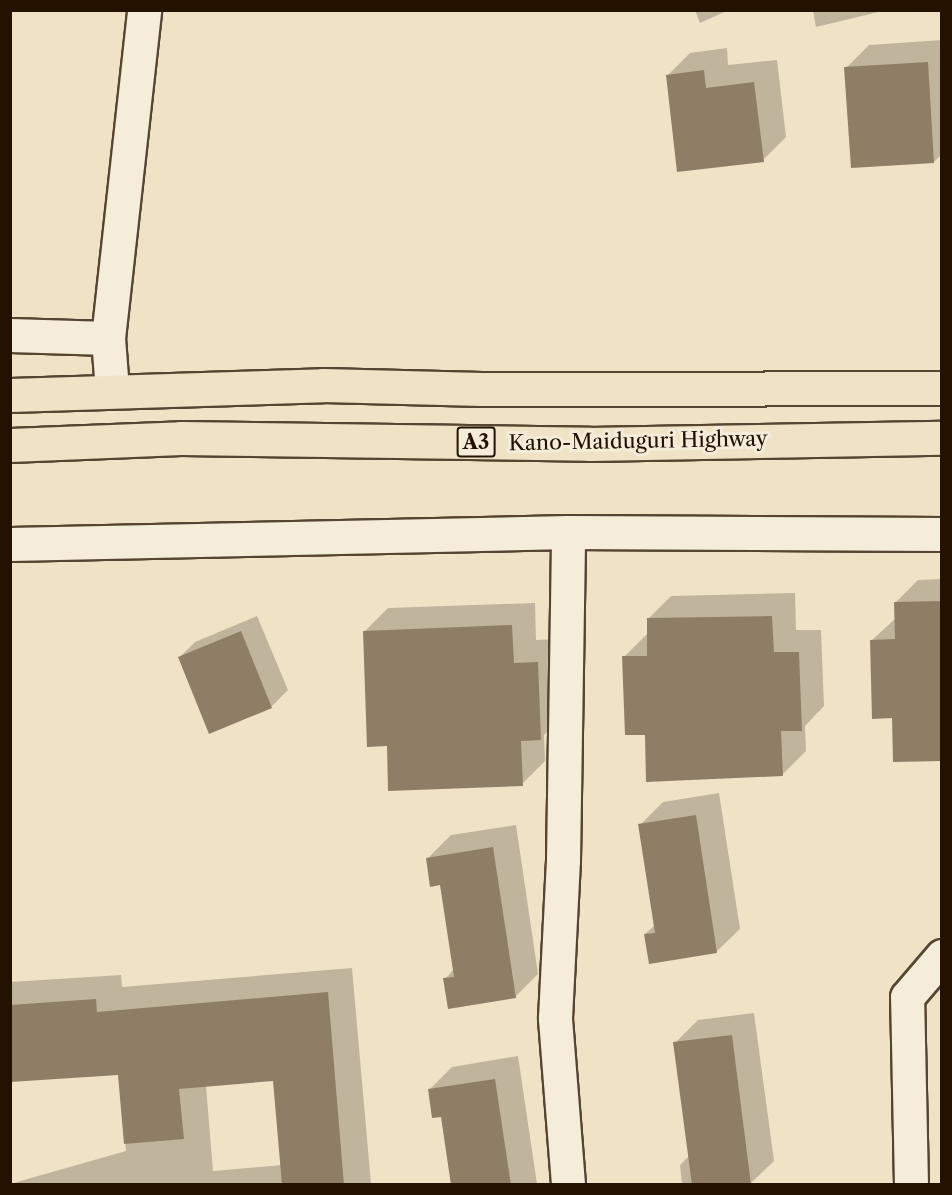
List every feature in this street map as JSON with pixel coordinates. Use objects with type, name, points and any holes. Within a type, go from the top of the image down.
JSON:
[{"type":"highway","points":[[10,395],[323,385],[482,389],[942,388]]},
{"type":"highway","name":"Kano-Maiduguri Highway","points":[[10,445],[181,438],[589,444],[942,438]]},
{"type":"street","points":[[112,390],[108,338],[144,10]]},
{"type":"street","points":[[10,336],[108,338]]},
{"type":"street","points":[[568,532],[563,860],[555,1018],[568,1185]]},
{"type":"street","points":[[10,544],[568,532],[942,534]]},
{"type":"street","points":[[911,1185],[907,997],[942,956]]},
{"type":"building","points":[[928,62],[934,163],[851,168],[844,67]]},
{"type":"building","points":[[704,70],[706,88],[754,82],[764,162],[677,172],[666,75]]},
{"type":"building","points":[[942,601],[942,761],[893,762],[892,718],[872,719],[870,640],[895,639],[894,602]]},
{"type":"building","points":[[772,616],[774,652],[799,652],[802,731],[781,731],[783,776],[646,782],[645,735],[625,735],[622,656],[647,656],[647,618]]},
{"type":"building","points":[[512,625],[514,663],[538,662],[541,740],[521,741],[523,786],[388,791],[387,746],[367,747],[363,631]]},
{"type":"building","points":[[241,631],[272,708],[209,734],[178,657]]},
{"type":"building","points":[[696,815],[717,953],[649,964],[644,934],[655,933],[638,824]]},
{"type":"building","points":[[493,847],[516,998],[448,1009],[443,978],[454,977],[440,885],[430,887],[426,858]]},
{"type":"building","points":[[328,992],[344,1185],[282,1185],[273,1081],[179,1089],[184,1139],[124,1144],[118,1075],[10,1082],[10,1005],[96,999],[97,1012]]},
{"type":"building","points":[[732,1035],[751,1185],[692,1185],[673,1042]]},
{"type":"building","points":[[495,1079],[511,1185],[451,1185],[441,1117],[432,1118],[428,1089]]}]
